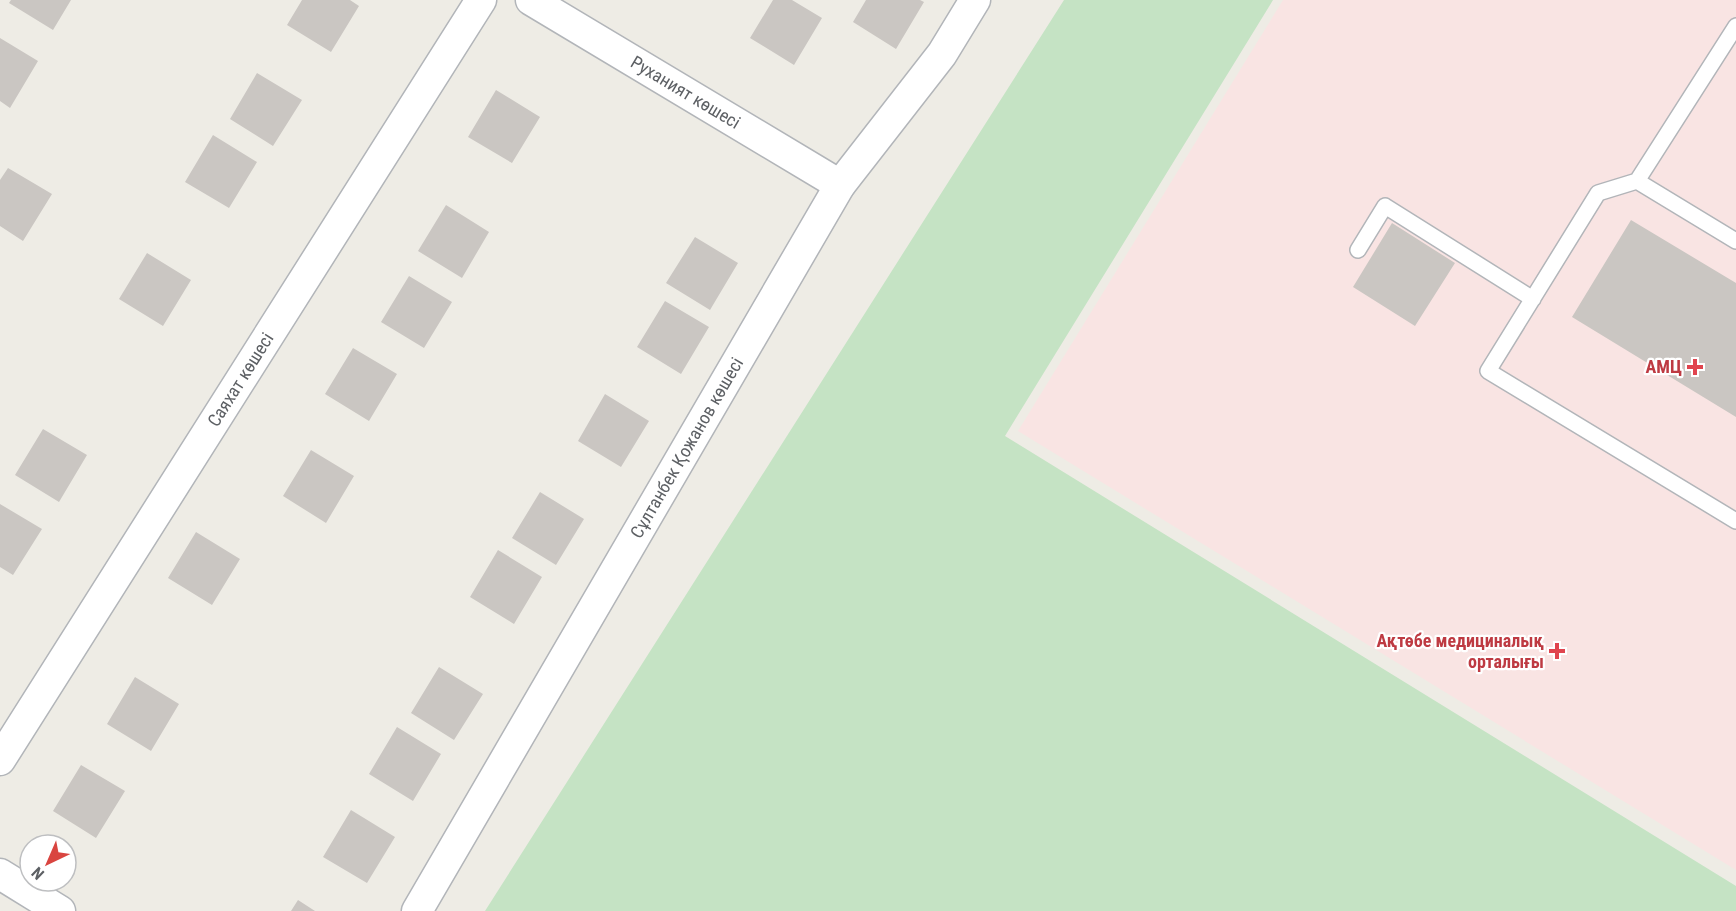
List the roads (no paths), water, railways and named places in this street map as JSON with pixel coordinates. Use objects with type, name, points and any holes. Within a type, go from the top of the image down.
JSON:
[{"type":"street","name":"Саяхат көшесі","points":[[0,760],[481,0]]},
{"type":"street","name":"Руханият көшесі","points":[[531,0],[840,185]]},
{"type":"street","name":"Сұлтанбек Қожанов көшесі","points":[[417,911],[840,185],[942,54],[975,0]]},
{"type":"street","points":[[0,874],[60,911]]},
{"type":"lane","points":[[1736,27],[1637,181],[1598,192],[1488,371],[1736,521]]},
{"type":"lane","points":[[1637,181],[1736,242]]},
{"type":"lane","points":[[1358,250],[1385,206],[1533,299]]},
{"type":"place","name":"АМЦ","points":[[1695,367]]},
{"type":"place","name":"Ақтөбе медициналық орталығы","points":[[1557,651]]}]
